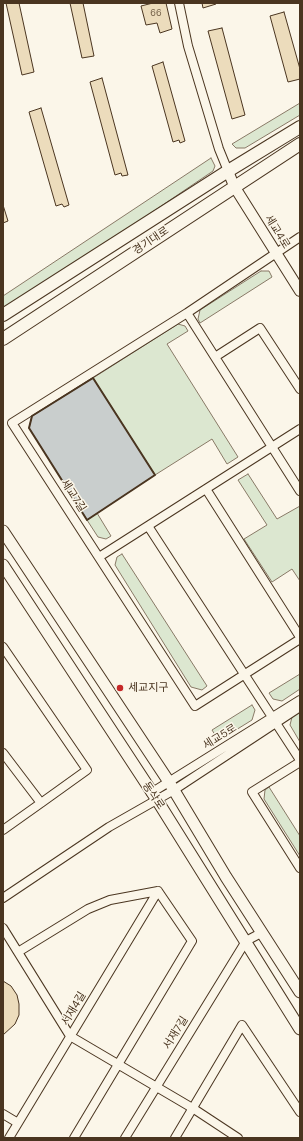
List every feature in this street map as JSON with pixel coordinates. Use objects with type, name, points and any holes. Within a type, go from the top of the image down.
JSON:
[{"type":"main road","name":"경기대로","points":[[3,315],[228,171],[300,127]]},
{"type":"main road","name":"경기대로","points":[[3,339],[300,144]]},
{"type":"main road","name":"동삭로","points":[[3,531],[171,786],[261,933],[300,992]]},
{"type":"main road","name":"동삭로","points":[[3,565],[154,797],[300,1029]]},
{"type":"street","points":[[178,3],[188,46],[219,149],[228,171]]},
{"type":"street","name":"세교4로","points":[[228,171],[234,186],[300,291]]},
{"type":"street","name":"세교7길","points":[[206,489],[300,638],[195,706],[12,423],[187,313],[275,252],[300,237]]},
{"type":"street","points":[[187,313],[300,491]]},
{"type":"street","points":[[215,357],[260,328],[300,389]]},
{"type":"street","points":[[99,557],[300,429]]},
{"type":"street","points":[[148,526],[300,761],[252,792],[300,868]]},
{"type":"street","points":[[3,647],[87,770],[3,830]]},
{"type":"street","name":"세교5로","points":[[274,720],[300,700]]},
{"type":"street","name":"세교5로","points":[[3,898],[171,786],[274,720],[300,706]]},
{"type":"street","points":[[3,753],[41,803]]},
{"type":"street","points":[[18,952],[88,909],[110,900],[158,891],[192,941],[74,1138]]},
{"type":"street","name":"서재4길","points":[[9,1138],[158,891]]},
{"type":"street","points":[[3,928],[70,1036],[194,1109],[238,1138]]},
{"type":"street","points":[[246,941],[261,933]]},
{"type":"street","name":"서재7길","points":[[125,1138],[246,941]]},
{"type":"street","points":[[175,1138],[194,1109],[242,1025],[300,1112]]},
{"type":"street","points":[[3,1114],[18,1123]]},
{"type":"green space","points":[[300,103],[300,115],[245,148],[236,148],[232,144]]},
{"type":"green space","points":[[211,158],[215,166],[213,171],[83,259],[3,308],[3,296]]},
{"type":"green space","points":[[261,271],[269,271],[272,277],[200,323],[198,319],[200,310]]},
{"type":"green space","points":[[178,324],[185,326],[188,331],[167,344],[238,457],[227,464],[212,439],[155,475],[93,378]]},
{"type":"green space","points":[[248,474],[277,519],[300,506],[300,581],[292,569],[272,582],[244,539],[267,525],[238,480]]},
{"type":"green space","points":[[97,513],[111,536],[106,539],[98,537],[87,520]]},
{"type":"green space","points":[[122,554],[207,686],[202,690],[191,687],[115,565],[117,557]]},
{"type":"green space","points":[[300,674],[300,689],[282,701],[273,699],[269,693]]},
{"type":"green space","points":[[252,705],[255,710],[252,720],[231,733],[217,738],[212,730]]},
{"type":"green space","points":[[300,712],[300,742],[290,725],[292,717]]},
{"type":"green space","points":[[269,787],[300,836],[300,856],[264,799],[265,790]]},
{"type":"shaded area","points":[[93,378],[155,475],[87,520],[29,428],[32,416]]},
{"type":"building","points":[[6,3],[19,3],[34,72],[22,75]]},
{"type":"building","points":[[70,3],[83,3],[94,56],[82,58]]},
{"type":"building","points":[[153,3],[166,3],[172,29],[160,33],[157,23],[146,25],[141,6]]},
{"type":"building","points":[[202,3],[216,3],[216,4],[203,8]]},
{"type":"building","points":[[284,12],[300,69],[300,79],[288,82],[270,16]]},
{"type":"building","points":[[222,28],[245,115],[232,119],[208,31]]},
{"type":"building","points":[[163,62],[185,141],[180,143],[179,140],[173,142],[152,66]]},
{"type":"building","points":[[102,78],[128,175],[122,176],[121,173],[115,175],[90,82]]},
{"type":"building","points":[[41,108],[69,205],[64,207],[62,204],[56,206],[29,112]]},
{"type":"building","points":[[3,205],[8,221],[3,223]]},
{"type":"building","points":[[3,981],[11,986],[17,995],[19,1015],[15,1024],[3,1035]]},
{"type":"wall","points":[[93,378],[155,475],[87,520],[29,428],[32,416],[93,378]]},
{"type":"place","name":"세교지구","points":[[120,688]]}]
